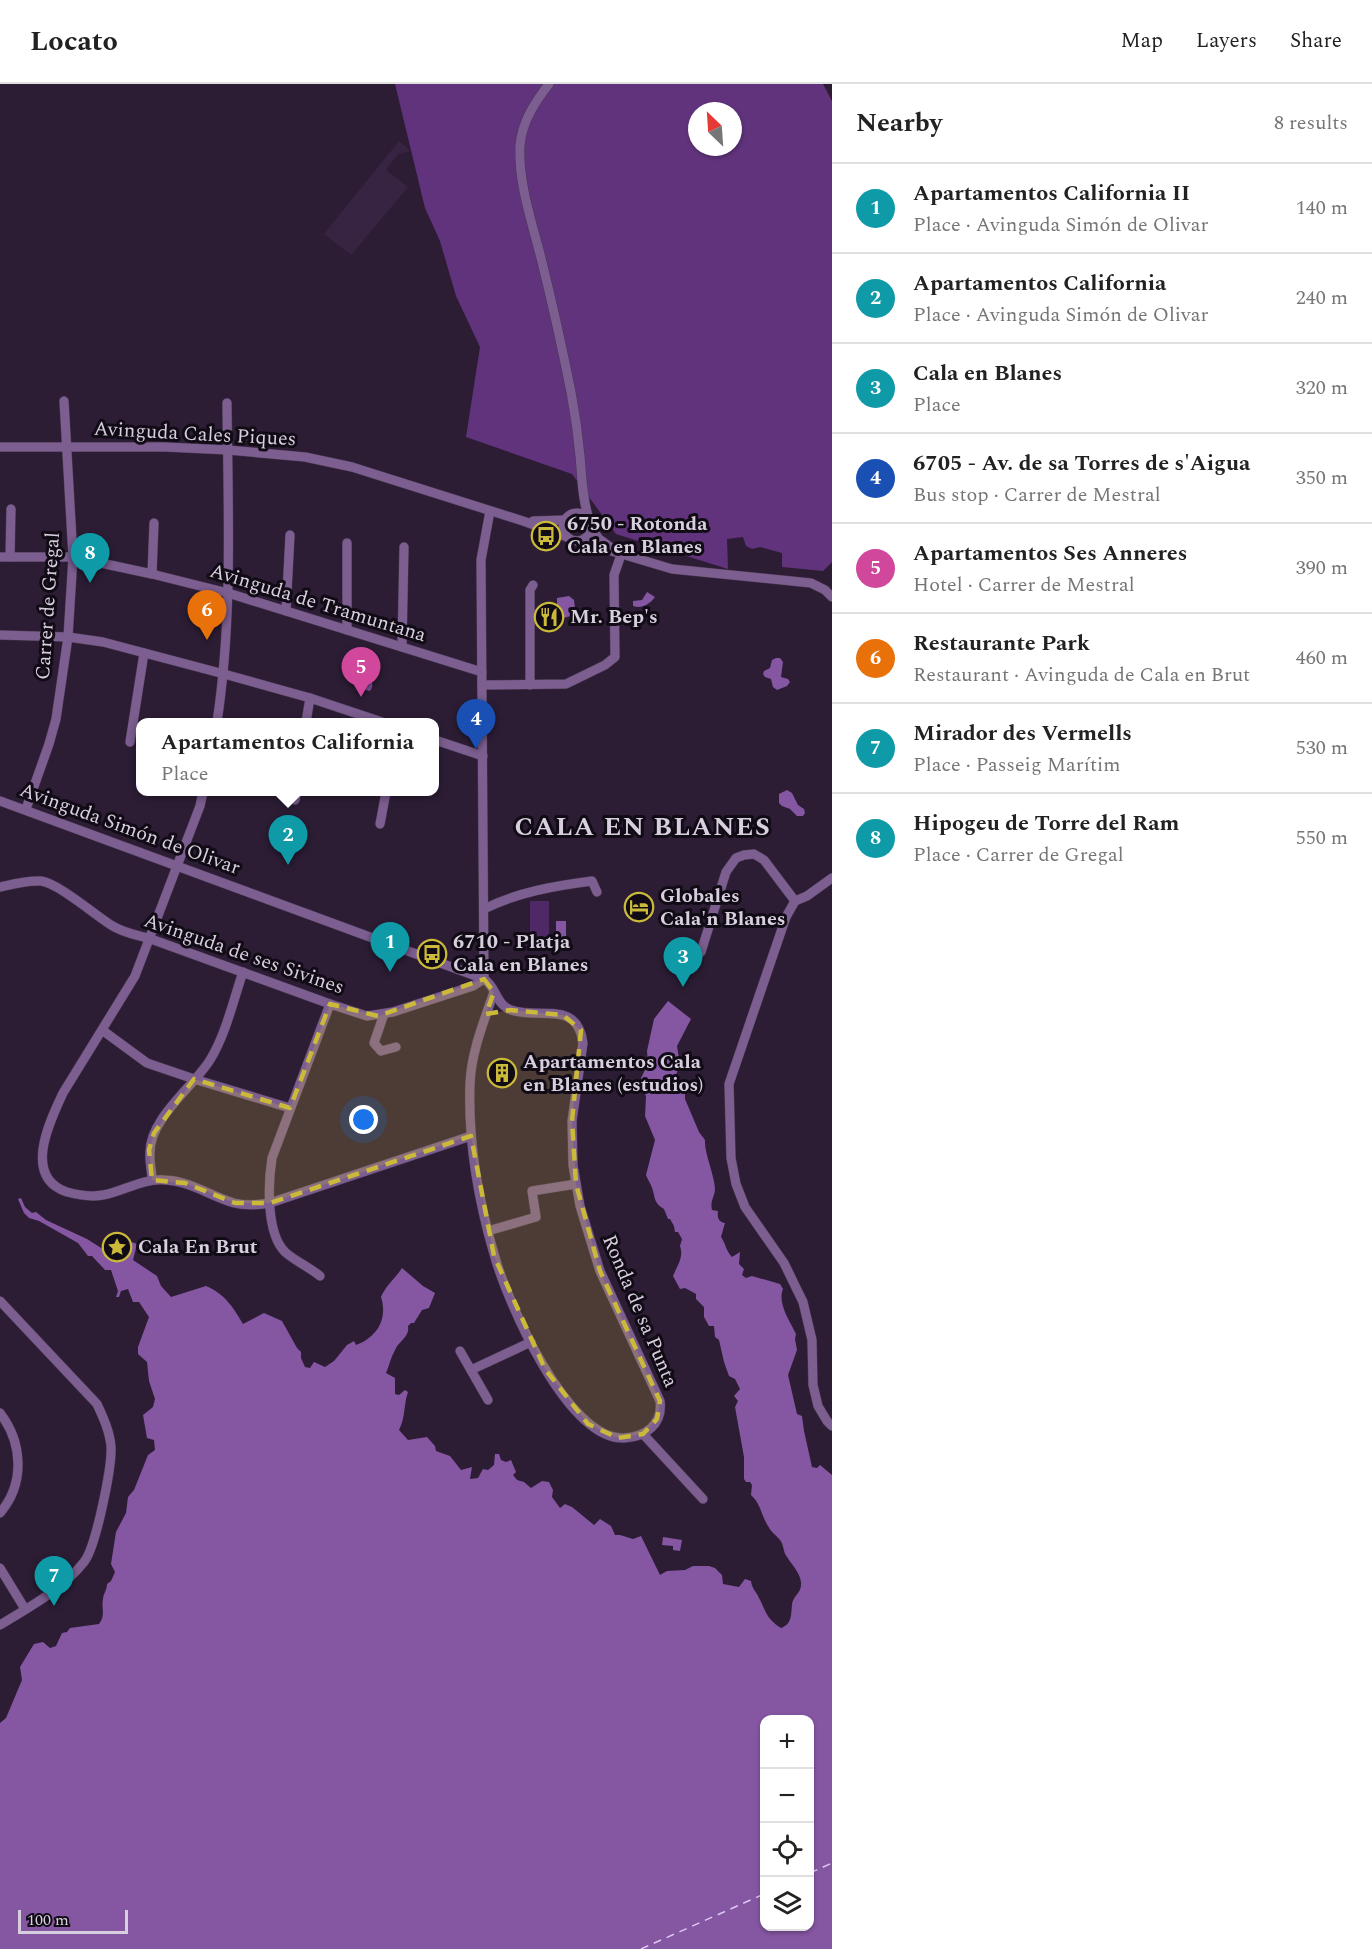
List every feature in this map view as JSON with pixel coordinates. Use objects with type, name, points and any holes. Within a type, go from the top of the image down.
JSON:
[{"type":"street","points":[[549,84],[536,100],[526,119],[520,144],[521,166],[526,196],[553,305],[579,445],[582,486],[590,524],[585,538],[578,541]]},
{"type":"street","name":"Carrer de Gregal","points":[[26,809],[56,719],[68,637],[73,557],[64,401]]},
{"type":"street","points":[[218,718],[224,674],[228,593],[227,403]]},
{"type":"street","name":"Avinguda Cales Piques","points":[[0,447],[228,450],[305,457],[352,467],[567,537]]},
{"type":"street","points":[[582,486],[576,507],[566,518],[562,528],[567,537],[573,540],[618,551],[672,569],[811,583],[825,590],[832,597]]},
{"type":"street","points":[[5,557],[11,509]]},
{"type":"street","points":[[490,511],[481,560],[484,979],[491,983],[501,1004],[510,1010]]},
{"type":"street","points":[[566,518],[579,512],[599,539],[618,551]]},
{"type":"street","name":"Avinguda Cales Piques","points":[[523,521],[566,518]]},
{"type":"street","points":[[152,574],[154,523]]},
{"type":"street","points":[[286,611],[290,535]]},
{"type":"street","points":[[347,543],[347,630]]},
{"type":"street","points":[[402,647],[404,547]]},
{"type":"street","points":[[482,686],[566,684],[605,665],[615,657],[614,574],[618,551]]},
{"type":"street","name":"Avinguda de Tramuntana","points":[[5,557],[73,557],[152,574],[228,593],[482,672]]},
{"type":"street","points":[[530,685],[530,590],[533,585]]},
{"type":"street","points":[[0,635],[68,637],[104,642],[224,674],[367,718]]},
{"type":"street","points":[[130,742],[144,653]]},
{"type":"street","points":[[307,718],[310,699]]},
{"type":"street","points":[[439,741],[483,756]]},
{"type":"street","points":[[202,796],[135,976],[63,1093],[54,1113],[42,1153],[44,1170],[50,1181],[59,1188],[82,1195],[100,1196],[152,1180],[185,1183],[235,1203],[254,1206],[270,1203],[471,1136]]},
{"type":"street","points":[[380,824],[385,796]]},
{"type":"street","name":"Avinguda Simón de Olivar","points":[[0,801],[484,979]]},
{"type":"street","points":[[701,952],[726,872],[736,858],[754,854],[764,860],[795,901]]},
{"type":"street","points":[[832,878],[807,896],[795,901],[786,917],[729,1084],[731,1158],[736,1184],[745,1207],[784,1263],[802,1302],[812,1341],[813,1385],[818,1406],[832,1426]]},
{"type":"street","name":"Avinguda de ses Sivines","points":[[0,887],[19,882],[43,881],[55,886],[113,927],[126,933],[150,939],[367,1016],[384,1014],[473,986],[484,979]]},
{"type":"street","points":[[484,909],[515,896],[553,886],[592,881],[597,891]]},
{"type":"street","points":[[152,1180],[149,1150],[154,1133],[180,1096],[210,1061],[221,1038],[243,972]]},
{"type":"street","points":[[494,992],[475,1051],[470,1082],[471,1136],[478,1186],[488,1231],[503,1280],[531,1342],[561,1394],[588,1424],[605,1434],[618,1438],[643,1434],[703,1499]]},
{"type":"street","points":[[320,1276],[286,1253],[280,1246],[275,1235],[269,1183],[272,1158],[330,1004]]},
{"type":"street","name":"Ronda de sa Punta","points":[[485,1017],[496,1012],[510,1010],[563,1015],[574,1020],[581,1030],[583,1043],[572,1121],[573,1165],[580,1206],[600,1271],[660,1401],[661,1411],[657,1419],[652,1428],[643,1434]]},
{"type":"street","points":[[384,1014],[374,1043],[381,1051],[396,1047]]},
{"type":"street","points":[[102,1030],[147,1063],[290,1108]]},
{"type":"street","points":[[488,1231],[536,1217],[532,1191],[576,1184]]},
{"type":"street","points":[[0,1301],[97,1404],[104,1419],[111,1446],[110,1469],[92,1546],[86,1559],[61,1585],[0,1625]]},
{"type":"street","points":[[471,1370],[531,1342]]},
{"type":"street","points":[[460,1351],[488,1400]]},
{"type":"street","points":[[0,1413],[11,1428],[19,1456],[15,1489],[0,1513]]},
{"type":"street","points":[[0,1568],[25,1609]]},
{"type":"highlighted area","points":[[484,979],[494,992],[486,1014],[510,1010],[563,1015],[581,1030],[572,1121],[576,1184],[600,1271],[660,1401],[657,1419],[643,1434],[618,1438],[588,1424],[545,1369],[494,1256],[471,1136],[270,1203],[235,1203],[185,1183],[152,1180],[149,1150],[154,1133],[194,1079],[290,1108],[330,1004],[378,1016]]},
{"type":"shaded area","points":[[395,84],[823,84],[832,101],[832,562],[823,571],[782,567],[782,553],[760,547],[752,549],[746,546],[743,537],[727,539],[728,569],[616,534],[572,474],[466,437],[480,347],[456,296],[440,241],[425,208]]},
{"type":"shaded area","points":[[399,141],[411,151],[398,154],[386,170],[408,187],[351,255],[324,234]]},
{"type":"shaded area","points":[[647,592],[655,597],[653,600],[643,606],[633,606],[633,601],[642,600]]},
{"type":"shaded area","points":[[569,596],[574,600],[575,609],[571,616],[563,618],[557,612],[557,598]]},
{"type":"shaded area","points":[[780,658],[783,662],[781,677],[790,682],[787,686],[777,690],[773,687],[771,679],[763,674],[770,668],[772,660]]},
{"type":"shaded area","points":[[362,675],[371,680],[370,691],[366,690],[366,684],[360,687],[356,684],[357,677]]},
{"type":"shaded area","points":[[787,790],[792,793],[798,805],[804,809],[803,816],[797,816],[779,803],[779,794]]},
{"type":"shaded area","points":[[530,901],[549,901],[549,941],[530,941]]},
{"type":"shaded area","points":[[556,921],[566,921],[566,939],[556,939]]},
{"type":"shaded area","points":[[668,1001],[691,1019],[677,1046],[680,1064],[676,1075],[685,1091],[685,1099],[699,1132],[705,1140],[715,1184],[712,1210],[718,1211],[719,1219],[725,1223],[721,1237],[732,1257],[740,1252],[739,1264],[744,1269],[742,1275],[746,1278],[752,1276],[780,1284],[783,1289],[783,1306],[796,1334],[797,1350],[788,1375],[797,1414],[802,1416],[812,1467],[817,1468],[820,1465],[832,1475],[832,1949],[0,1949],[0,1723],[6,1718],[22,1680],[20,1667],[34,1644],[43,1642],[50,1648],[56,1646],[62,1633],[67,1632],[70,1628],[99,1624],[101,1621],[107,1584],[115,1572],[111,1564],[116,1532],[126,1513],[128,1497],[134,1490],[148,1455],[155,1450],[154,1440],[147,1438],[143,1415],[153,1407],[155,1399],[149,1381],[147,1362],[138,1354],[138,1347],[149,1317],[139,1302],[133,1302],[128,1289],[121,1291],[119,1297],[116,1297],[118,1291],[111,1270],[105,1270],[92,1256],[88,1256],[78,1243],[39,1221],[29,1218],[24,1213],[18,1199],[21,1198],[25,1207],[32,1213],[36,1212],[46,1220],[87,1239],[109,1253],[117,1248],[127,1247],[132,1242],[137,1244],[133,1260],[157,1276],[161,1286],[171,1297],[206,1286],[228,1302],[243,1324],[264,1313],[282,1321],[301,1352],[305,1367],[310,1368],[314,1362],[325,1367],[334,1361],[347,1345],[354,1341],[356,1345],[363,1342],[375,1332],[382,1320],[381,1297],[402,1268],[435,1293],[429,1308],[422,1310],[414,1323],[408,1326],[406,1336],[395,1350],[386,1373],[395,1378],[395,1394],[399,1395],[405,1390],[408,1392],[399,1430],[408,1440],[427,1437],[435,1446],[436,1451],[450,1456],[461,1470],[472,1467],[470,1479],[478,1478],[483,1469],[488,1470],[494,1465],[495,1454],[499,1454],[501,1460],[506,1462],[511,1460],[516,1472],[513,1475],[517,1480],[531,1488],[542,1481],[549,1482],[553,1490],[552,1497],[560,1508],[565,1504],[572,1507],[594,1525],[600,1519],[611,1526],[615,1535],[633,1539],[641,1536],[660,1575],[667,1571],[685,1570],[693,1566],[709,1566],[722,1575],[723,1584],[739,1587],[745,1579],[751,1581],[772,1621],[781,1628],[789,1622],[792,1602],[801,1588],[801,1581],[781,1542],[769,1528],[757,1502],[751,1495],[752,1485],[744,1479],[744,1457],[735,1407],[738,1401],[734,1396],[740,1389],[735,1379],[729,1376],[719,1340],[715,1337],[714,1326],[709,1326],[704,1317],[704,1307],[696,1299],[696,1294],[685,1288],[680,1289],[673,1276],[681,1258],[682,1239],[678,1232],[675,1232],[664,1209],[656,1201],[646,1175],[655,1140],[645,1116],[646,1097],[641,1078],[648,1064],[647,1051],[654,1019]]},
{"type":"shaded area","points":[[663,1537],[682,1540],[680,1551],[673,1550],[673,1546],[662,1545]]},
{"type":"ferry route","points":[[814,1871],[832,1863]]},
{"type":"ferry route","points":[[641,1949],[760,1896]]},
{"type":"place","name":"6750 - Rotonda Cala en Blanes","points":[[546,536]]},
{"type":"place","name":"Hipogeu de Torre del Ram","points":[[90,583]]},
{"type":"place","name":"Mr. Bep's","points":[[549,617]]},
{"type":"place","name":"Restaurante Park","points":[[207,640]]},
{"type":"place","name":"Apartamentos Ses Anneres","points":[[361,697]]},
{"type":"place","name":"6705 - Av. de sa Torres de s'Aigua","points":[[476,749]]},
{"type":"place","name":"Apartamentos California","points":[[288,865]]},
{"type":"place","name":"Globales Cala'n Blanes","points":[[639,907]]},
{"type":"place","name":"6710 - Platja Cala en Blanes","points":[[432,954]]},
{"type":"place","name":"Apartamentos California II","points":[[390,972]]},
{"type":"place","name":"Cala en Blanes","points":[[683,987]]},
{"type":"place","name":"Apartamentos Cala en Blanes (estudios)","points":[[502,1073]]},
{"type":"place","name":"Cala En Brut","points":[[117,1247]]},
{"type":"place","name":"Mirador des Vermells","points":[[54,1606]]},
{"type":"district","name":"CALA EN BLANES","points":[[643,827]]}]
